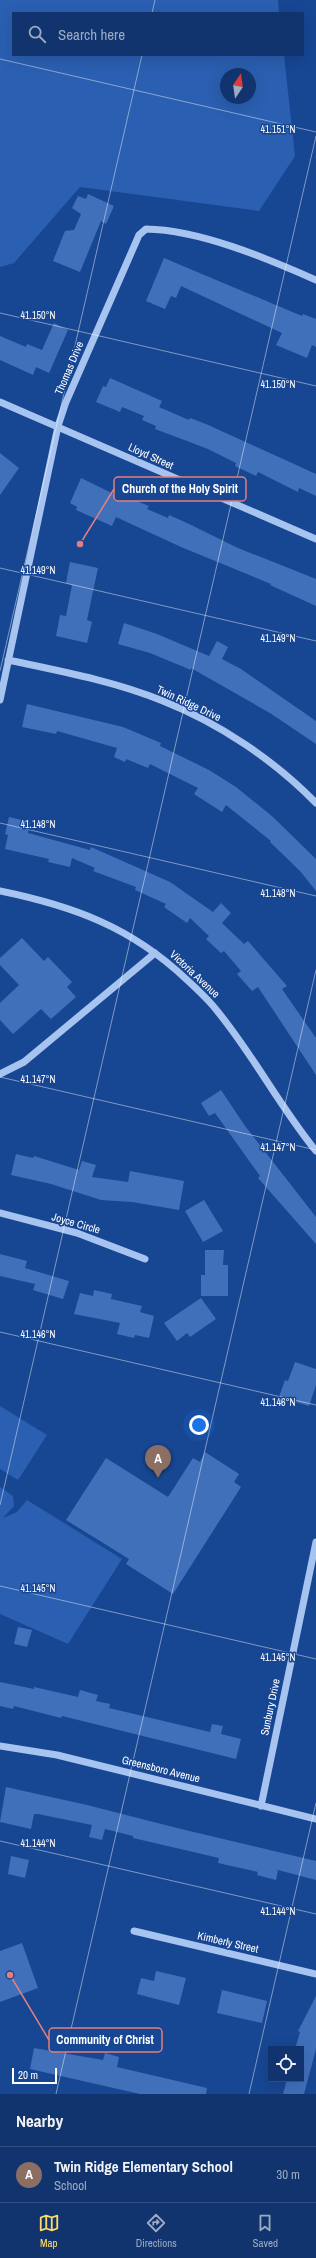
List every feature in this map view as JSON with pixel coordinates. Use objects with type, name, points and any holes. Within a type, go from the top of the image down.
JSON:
[{"type":"street","name":"Thomas Drive","points":[[0,700],[58,426],[66,402],[139,235],[146,229],[161,230],[256,254],[316,280]]},
{"type":"street","name":"Lloyd Street","points":[[0,402],[316,539]]},
{"type":"street","name":"Twin Ridge Drive","points":[[8,660],[119,686],[163,701],[209,723],[263,757],[316,803]]},
{"type":"street","name":"Victoria Avenue","points":[[0,891],[44,900],[95,918],[136,940],[174,968],[218,1011],[269,1087],[316,1151]]},
{"type":"street","points":[[0,1074],[24,1062],[155,953]]},
{"type":"street","name":"Joyce Circle","points":[[0,1213],[77,1234],[145,1259]]},
{"type":"street","name":"Sunbury Drive","points":[[261,1806],[316,1542]]},
{"type":"street","name":"Greensboro Avenue","points":[[0,1746],[58,1755],[316,1819]]},
{"type":"street","name":"Kimberly Street","points":[[134,1931],[316,1974]]},
{"type":"shaded area","points":[[0,0],[278,0],[279,12],[12,12],[12,56],[284,56],[295,156],[259,211],[80,187],[14,263],[0,267]]},
{"type":"shaded area","points":[[0,1406],[47,1435],[18,1480],[0,1469]]},
{"type":"shaded area","points":[[0,1487],[13,1496],[14,1506],[3,1518],[17,1512],[27,1500],[122,1559],[68,1644],[0,1614]]},
{"type":"building","points":[[88,194],[114,206],[106,224],[101,221],[80,272],[53,261],[65,231],[74,230],[81,214],[72,208],[78,196],[86,199]]},
{"type":"building","points":[[164,258],[302,316],[303,314],[316,319],[316,347],[312,345],[307,358],[276,345],[282,333],[181,286],[176,298],[171,296],[165,309],[146,301]]},
{"type":"building","points":[[54,323],[68,330],[49,373],[36,367],[33,375],[0,360],[0,336],[26,347],[27,344],[42,350]]},
{"type":"building","points":[[110,378],[162,401],[159,407],[189,420],[190,418],[206,424],[316,474],[316,496],[299,488],[298,492],[258,472],[256,476],[235,466],[236,463],[208,449],[155,429],[156,426],[142,420],[144,416],[122,407],[120,412],[96,402],[103,386],[106,387]]},
{"type":"building","points":[[0,453],[19,468],[0,495]]},
{"type":"building","points":[[81,478],[126,500],[127,497],[149,506],[147,509],[168,518],[169,515],[238,548],[316,579],[316,606],[270,585],[271,584],[181,547],[116,517],[112,526],[76,510],[77,507],[70,503]]},
{"type":"building","points":[[70,562],[98,568],[87,620],[92,622],[87,643],[56,636],[60,615],[66,616],[72,585],[66,583]]},
{"type":"building","points":[[124,623],[157,634],[209,656],[217,641],[228,647],[222,659],[241,669],[316,721],[316,744],[270,713],[191,668],[191,670],[150,653],[118,644]]},
{"type":"building","points":[[27,704],[123,727],[161,743],[160,746],[209,770],[236,787],[273,817],[316,859],[316,891],[300,871],[270,842],[271,841],[226,805],[222,812],[194,794],[198,788],[150,764],[148,768],[126,759],[125,762],[114,757],[117,748],[57,731],[56,734],[22,727]]},
{"type":"building","points":[[9,817],[30,822],[28,833],[90,850],[91,847],[170,882],[213,912],[221,903],[231,913],[222,923],[244,944],[248,941],[287,986],[282,989],[316,1038],[316,1075],[258,987],[252,991],[237,974],[241,971],[224,951],[221,953],[206,939],[209,936],[190,918],[187,923],[164,907],[166,904],[135,890],[136,887],[93,871],[95,868],[72,858],[70,867],[48,862],[49,859],[5,849],[8,835],[5,834]]},
{"type":"building","points":[[22,938],[44,961],[48,957],[72,982],[67,987],[76,997],[51,1019],[41,1009],[13,1034],[0,1020],[0,1003],[19,985],[0,965],[0,958]]},
{"type":"building","points":[[221,1090],[245,1126],[316,1217],[316,1244],[258,1178],[260,1176],[215,1113],[209,1116],[201,1103]]},
{"type":"building","points":[[16,1154],[33,1158],[34,1156],[79,1170],[82,1161],[96,1165],[92,1177],[128,1182],[130,1171],[184,1181],[179,1210],[132,1202],[101,1200],[51,1184],[11,1175]]},
{"type":"building","points":[[204,1200],[223,1231],[203,1242],[185,1211]]},
{"type":"building","points":[[205,1250],[224,1250],[223,1265],[228,1265],[228,1296],[201,1296],[201,1275],[205,1275]]},
{"type":"building","points":[[0,1254],[27,1261],[25,1268],[69,1281],[63,1299],[33,1290],[35,1284],[0,1276]]},
{"type":"building","points":[[94,1290],[112,1294],[111,1299],[142,1306],[140,1312],[154,1316],[149,1338],[135,1335],[134,1338],[117,1334],[120,1323],[74,1314],[80,1293],[93,1296]]},
{"type":"building","points":[[201,1298],[216,1319],[190,1337],[187,1333],[177,1341],[164,1323]]},
{"type":"building","points":[[295,1362],[316,1369],[316,1385],[309,1406],[279,1397],[285,1380],[288,1381]]},
{"type":"building","points":[[205,1452],[239,1474],[234,1482],[241,1487],[173,1594],[126,1564],[129,1559],[66,1520],[106,1458],[168,1497],[193,1458],[200,1462]]},
{"type":"building","points":[[18,1627],[32,1630],[27,1647],[14,1644]]},
{"type":"building","points":[[0,1682],[34,1689],[34,1687],[78,1697],[80,1690],[98,1695],[96,1701],[110,1704],[109,1708],[210,1732],[212,1724],[223,1726],[221,1734],[241,1739],[236,1759],[62,1716],[61,1718],[14,1706],[13,1709],[0,1706]]},
{"type":"building","points":[[6,1787],[87,1805],[316,1861],[316,1880],[278,1870],[276,1880],[257,1875],[258,1872],[218,1863],[219,1858],[133,1838],[133,1836],[105,1829],[102,1840],[89,1837],[92,1825],[38,1814],[34,1814],[31,1829],[0,1822]]},
{"type":"building","points":[[11,1856],[29,1860],[25,1878],[8,1874]]},
{"type":"building","points":[[22,1943],[38,1988],[0,2002],[0,1951]]},
{"type":"building","points":[[156,1971],[186,1978],[179,2005],[137,1994],[141,1978],[154,1981]]},
{"type":"building","points":[[222,1990],[267,2001],[262,2023],[217,2013]]},
{"type":"building","points":[[316,1996],[316,2049],[304,2094],[283,2094],[286,2082],[304,2082],[304,2046],[296,2046],[300,2032],[298,2031]]},
{"type":"building","points":[[34,2048],[103,2060],[105,2053],[119,2057],[117,2067],[207,2088],[206,2094],[140,2094],[30,2069]]},
{"type":"place","name":"Church of the Holy Spirit","points":[[80,544]]},
{"type":"place","name":"Twin Ridge Elementary School","points":[[158,1478]]},
{"type":"place","name":"Community of Christ","points":[[10,1975]]}]
